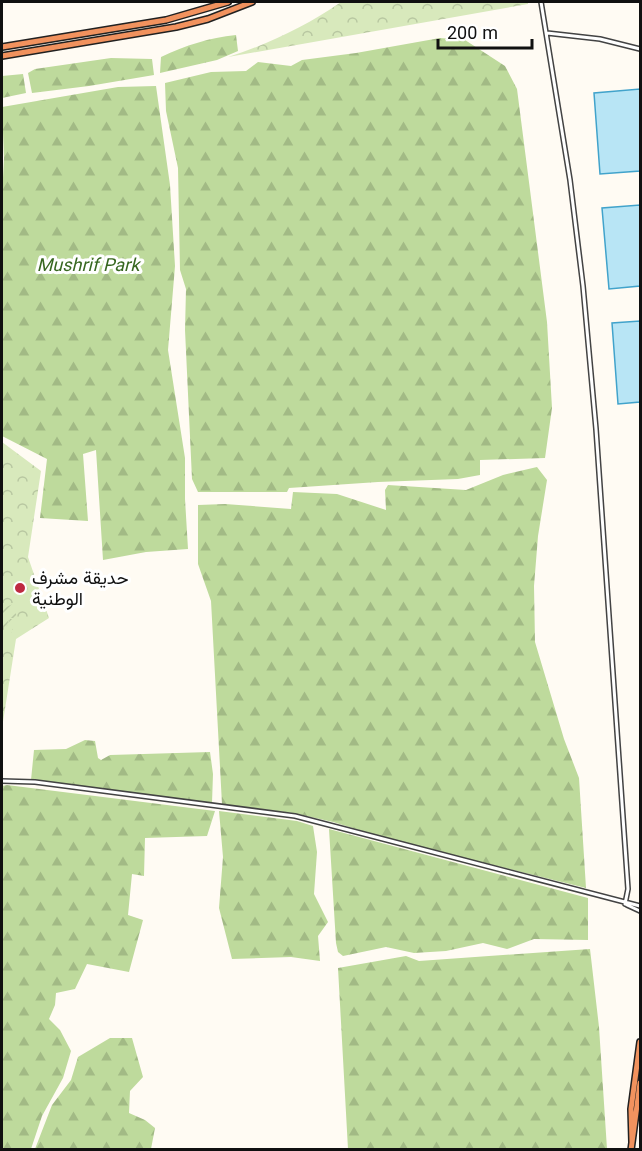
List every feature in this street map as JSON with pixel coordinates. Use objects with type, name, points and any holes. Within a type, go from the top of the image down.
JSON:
[{"type":"highway","points":[[3,47],[166,20],[228,2]]},
{"type":"highway","points":[[2,56],[176,27],[216,16],[252,2]]},
{"type":"highway","points":[[632,1142],[631,1109],[640,1042]]},
{"type":"highway","points":[[631,1149],[640,1083]]},
{"type":"street","points":[[541,2],[570,180],[583,286],[596,429],[622,789],[628,889],[625,904]]},
{"type":"street","points":[[547,33],[593,38],[640,49]]},
{"type":"street","points":[[2,781],[35,782],[295,816],[625,904],[640,906]]},
{"type":"street","points":[[625,904],[640,911]]},
{"type":"green space","points":[[341,2],[528,2],[528,4],[228,57],[287,34]]},
{"type":"green space","points":[[236,35],[238,51],[217,60],[160,73],[161,57],[198,43]]},
{"type":"green space","points":[[440,38],[465,40],[505,66],[517,89],[547,322],[552,408],[545,458],[480,460],[480,475],[458,479],[289,488],[287,492],[198,492],[192,479],[185,330],[186,289],[180,270],[178,168],[166,111],[165,83],[211,72],[246,71],[258,62],[291,66],[302,60]]},
{"type":"green space","points":[[111,58],[152,59],[154,75],[32,93],[28,73],[35,69]]},
{"type":"green space","points":[[23,74],[26,93],[2,98],[2,76]]},
{"type":"green space","name":"Mushrif Park","points":[[156,86],[170,185],[175,266],[168,350],[185,458],[188,549],[146,552],[103,560],[96,450],[83,454],[88,521],[40,518],[47,459],[2,436],[4,158],[2,107],[118,87]]},
{"type":"green space","name":"حديقة مشرف الوطنية","points":[[2,442],[41,471],[28,557],[49,618],[16,639],[2,728]]},
{"type":"green space","points":[[537,467],[547,480],[538,536],[534,586],[535,642],[564,739],[579,778],[586,888],[395,841],[333,822],[293,813],[222,804],[211,601],[198,564],[198,505],[225,504],[291,509],[293,492],[337,494],[386,510],[385,490],[388,485],[466,490],[503,475]]},
{"type":"green space","points":[[13,604],[17,618],[10,618],[8,608],[9,617],[2,617],[2,609]]},
{"type":"green space","points":[[2,618],[9,619],[6,628],[10,619],[17,619],[11,633],[2,626]]},
{"type":"green space","points":[[85,740],[95,741],[98,758],[101,760],[110,755],[210,752],[213,774],[212,803],[31,780],[34,750],[66,749]]},
{"type":"green space","points":[[2,786],[215,811],[207,836],[145,838],[144,876],[132,874],[128,915],[143,920],[129,972],[87,964],[75,989],[56,993],[55,1005],[49,1019],[60,1030],[71,1051],[63,1078],[42,1116],[31,1149],[2,1149]]},
{"type":"green space","points":[[219,811],[297,821],[313,826],[317,852],[314,894],[328,922],[318,936],[320,961],[291,957],[232,959],[219,908],[223,857]]},
{"type":"green space","points":[[329,829],[588,898],[588,940],[534,939],[507,949],[483,943],[446,951],[414,953],[386,947],[343,956],[338,952],[336,943]]},
{"type":"green space","points":[[590,949],[599,1027],[607,1149],[348,1149],[338,968],[406,956],[419,961]]},
{"type":"green space","points":[[110,1038],[132,1038],[143,1077],[130,1091],[129,1113],[145,1120],[155,1128],[151,1149],[35,1149],[52,1105],[71,1080],[78,1057]]},
{"type":"water","points":[[640,89],[640,171],[600,174],[594,93]]},
{"type":"water","points":[[640,205],[640,286],[609,289],[602,208]]},
{"type":"water","points":[[640,321],[640,402],[618,404],[612,323]]},
{"type":"place","name":"حديقة مشرف الوطنية","points":[[20,588]]}]
